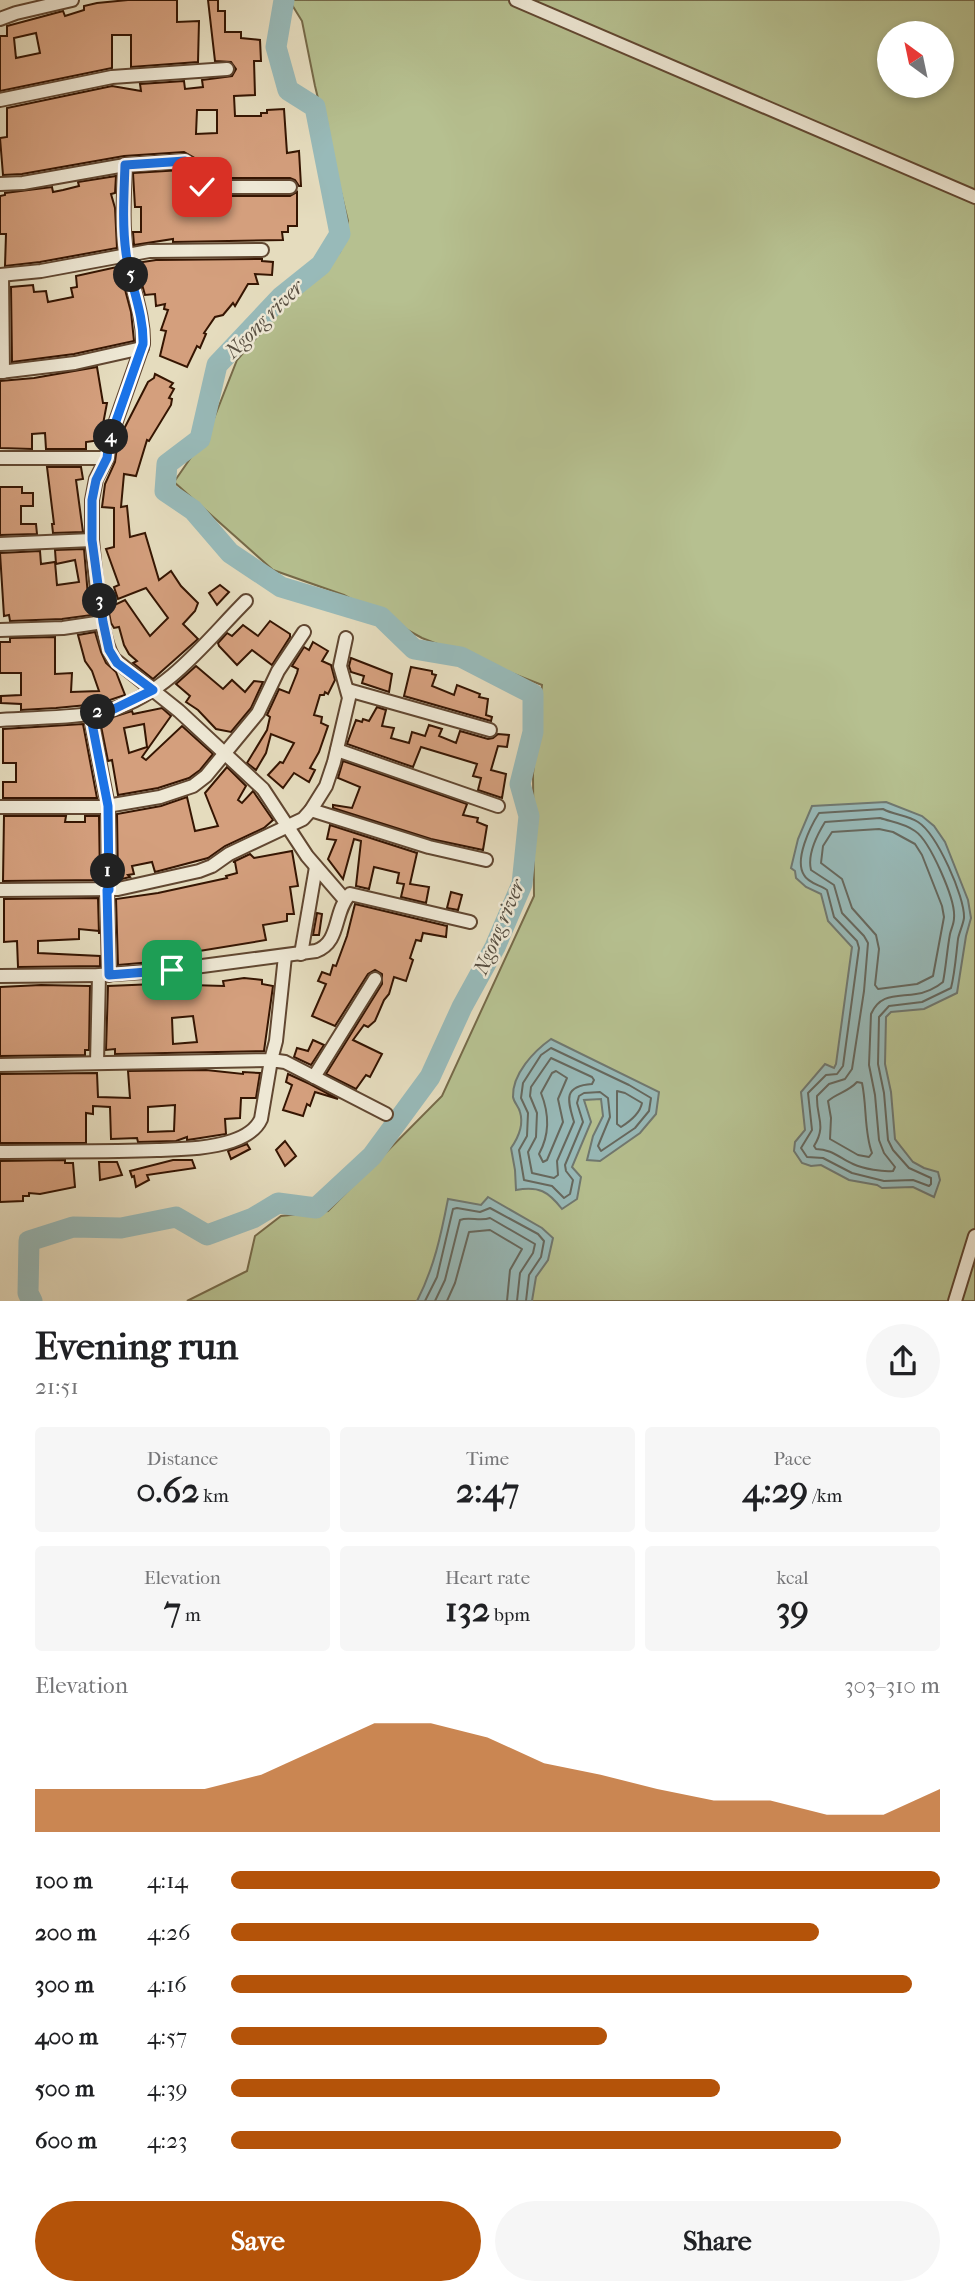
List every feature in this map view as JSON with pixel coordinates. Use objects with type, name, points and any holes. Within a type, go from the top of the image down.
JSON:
[{"type":"street","points":[[0,19],[72,0]]},
{"type":"street","points":[[516,0],[975,197]]},
{"type":"street","points":[[0,100],[112,77],[226,69]]},
{"type":"street","points":[[0,184],[42,180],[125,165],[185,161],[192,166],[195,183],[199,187],[290,187]]},
{"type":"street","points":[[125,165],[126,254],[143,332],[142,348],[109,441],[107,458],[94,489],[92,540],[109,650],[114,659],[153,690],[263,789],[302,849],[345,900]]},
{"type":"street","points":[[142,348],[75,363],[1,372],[1,275],[41,271],[149,251],[262,250]]},
{"type":"street","points":[[0,458],[107,458]]},
{"type":"street","points":[[0,544],[92,540]]},
{"type":"street","points":[[0,720],[114,709],[153,690],[166,680],[246,601]]},
{"type":"street","points":[[0,630],[63,628],[103,622]]},
{"type":"street","points":[[0,807],[91,808],[179,793],[193,786],[206,776],[258,713],[278,671],[304,632]]},
{"type":"street","points":[[0,890],[108,890],[200,872],[229,854],[303,818],[326,786],[337,750],[349,698],[340,666],[346,638]]},
{"type":"street","points":[[348,690],[490,730]]},
{"type":"street","points":[[90,713],[108,806],[108,890],[97,1063]]},
{"type":"street","points":[[337,750],[498,806]]},
{"type":"street","points":[[311,810],[429,847],[486,860]]},
{"type":"street","points":[[301,954],[316,867]]},
{"type":"street","points":[[0,976],[104,975],[172,970],[301,954],[325,948],[331,941],[345,900],[350,894],[470,922]]},
{"type":"street","points":[[0,1152],[78,1153],[209,1146],[233,1140],[257,1126],[261,1119],[276,1041],[285,956]]},
{"type":"street","points":[[314,1077],[375,978]]},
{"type":"street","points":[[0,1066],[271,1060],[285,1062],[386,1114]]},
{"type":"street","points":[[955,1301],[975,1236]]},
{"type":"green space","points":[[289,0],[975,0],[975,1301],[187,1301],[247,1271],[255,1236],[281,1216],[328,1211],[442,1096],[534,896],[533,774],[542,685],[422,638],[344,595],[273,570],[174,482],[209,431],[237,360],[285,305],[340,252],[348,221],[302,21]]},
{"type":"water","points":[[886,802],[922,816],[934,826],[945,842],[968,900],[971,918],[957,993],[924,1009],[891,1012],[886,1017],[885,1064],[891,1092],[895,1139],[913,1162],[938,1172],[940,1180],[934,1197],[913,1187],[882,1188],[849,1180],[821,1165],[802,1163],[794,1151],[795,1142],[805,1130],[801,1092],[825,1064],[834,1068],[836,1064],[852,947],[828,921],[821,894],[806,887],[796,878],[795,871],[791,868],[798,839],[812,806]]},
{"type":"water","points":[[551,1039],[659,1092],[656,1114],[640,1133],[600,1161],[587,1160],[593,1136],[603,1116],[601,1099],[584,1100],[591,1122],[572,1167],[581,1177],[577,1199],[562,1209],[542,1191],[516,1190],[511,1148],[521,1126],[521,1117],[513,1097],[516,1080],[531,1057]]},
{"type":"water","points":[[488,1197],[542,1228],[553,1238],[548,1260],[536,1277],[532,1301],[417,1301],[440,1238],[448,1199],[481,1205]]},
{"type":"building","points":[[177,0],[177,22],[199,21],[198,62],[131,67],[131,35],[112,35],[112,68],[0,91],[0,36],[7,36],[7,26],[63,11],[65,16],[84,10],[84,6],[97,3]],"holes":[[[36,33],[40,53],[16,58],[14,38]]]},
{"type":"building","points":[[208,0],[218,0],[218,11],[225,11],[225,32],[241,32],[241,38],[260,40],[261,61],[254,61],[255,95],[234,96],[235,116],[261,116],[261,113],[267,113],[267,110],[284,109],[287,153],[299,151],[301,186],[290,178],[203,178],[198,160],[184,152],[124,156],[3,175],[0,138],[7,137],[7,108],[112,86],[141,91],[140,84],[184,81],[185,89],[203,87],[202,80],[232,76],[236,69],[231,62],[215,61]],"holes":[[[197,110],[217,110],[217,133],[196,134]]]},
{"type":"building","points":[[182,170],[188,189],[198,196],[290,196],[297,192],[297,226],[288,226],[288,232],[282,232],[283,240],[173,242],[173,239],[134,245],[133,232],[141,232],[141,207],[135,207],[133,173]]},
{"type":"building","points":[[116,176],[115,193],[111,194],[115,208],[117,248],[5,266],[6,234],[0,234],[0,196],[5,193],[52,187],[53,192],[79,186],[78,182]]},
{"type":"building","points":[[262,259],[273,262],[272,275],[255,274],[258,284],[248,284],[235,306],[233,303],[223,315],[215,317],[187,367],[160,356],[166,331],[161,330],[168,310],[164,309],[165,304],[156,306],[155,294],[145,295],[136,263],[156,260]]},
{"type":"building","points":[[119,267],[131,312],[134,341],[74,354],[12,362],[11,287],[33,285],[34,292],[46,291],[48,302],[73,297],[71,288],[77,287],[76,276]]},
{"type":"building","points":[[97,367],[103,403],[107,403],[100,440],[86,442],[86,449],[46,449],[45,433],[32,434],[32,449],[0,448],[0,381]]},
{"type":"building","points":[[155,374],[173,383],[170,387],[174,389],[169,398],[172,399],[171,405],[149,441],[147,440],[136,476],[124,474],[121,507],[127,506],[130,537],[145,533],[159,580],[171,571],[198,603],[195,611],[183,624],[198,639],[153,679],[133,663],[137,661],[124,645],[119,627],[114,628],[111,623],[108,608],[125,600],[150,636],[168,618],[146,588],[118,599],[114,587],[119,585],[106,549],[114,547],[114,508],[102,507],[105,484],[115,462],[124,429],[148,382]]},
{"type":"building","points":[[47,467],[81,467],[83,479],[76,480],[83,532],[53,533]]},
{"type":"building","points":[[0,487],[22,487],[22,493],[33,493],[33,506],[21,506],[21,524],[36,524],[37,534],[0,535]]},
{"type":"building","points":[[84,549],[92,615],[10,621],[9,615],[4,616],[0,553],[40,551],[41,564],[55,562],[57,585],[79,582],[75,560],[56,564],[55,550]]},
{"type":"building","points":[[220,585],[229,592],[217,605],[209,593]]},
{"type":"building","points":[[270,621],[290,634],[272,665],[252,650],[237,665],[219,646],[218,643],[227,633],[232,636],[243,625],[258,636]]},
{"type":"building","points":[[95,632],[106,663],[116,672],[125,695],[98,704],[56,708],[21,710],[21,704],[1,703],[1,696],[21,695],[21,673],[0,673],[0,642],[10,642],[10,638],[55,637],[55,674],[72,673],[71,692],[99,691],[92,671],[85,661],[78,635]]},
{"type":"building","points":[[313,642],[328,651],[322,661],[331,665],[335,680],[328,694],[325,692],[320,695],[314,715],[322,717],[321,723],[328,726],[310,768],[315,770],[309,782],[294,773],[283,788],[268,775],[280,762],[283,763],[294,743],[271,734],[266,753],[256,770],[247,763],[267,730],[270,717],[267,715],[279,689],[289,693],[298,669],[292,666],[304,647],[309,650]]},
{"type":"building","points":[[351,658],[392,674],[389,692],[362,683],[364,676],[351,672]]},
{"type":"building","points":[[196,666],[223,689],[232,680],[245,692],[254,681],[263,682],[251,708],[231,732],[216,729],[186,702],[190,696],[176,684]]},
{"type":"building","points":[[411,667],[432,671],[432,674],[436,675],[432,686],[454,695],[457,685],[488,699],[486,715],[492,717],[491,721],[404,696]]},
{"type":"building","points":[[377,707],[386,710],[382,726],[394,728],[391,738],[409,743],[412,732],[425,736],[429,725],[442,729],[439,736],[456,743],[460,731],[488,739],[498,734],[509,735],[507,747],[498,746],[491,770],[506,774],[502,798],[478,790],[481,778],[473,776],[477,764],[421,747],[413,767],[347,744],[356,720],[369,721]]},
{"type":"building","points":[[162,708],[171,716],[142,757],[146,760],[182,726],[213,754],[200,770],[189,778],[158,788],[118,795],[112,760],[108,761],[100,721],[132,711],[133,714]],"holes":[[[144,724],[147,747],[129,753],[124,728]]]},
{"type":"building","points":[[83,724],[97,798],[3,798],[3,782],[16,782],[16,763],[3,763],[3,729]]},
{"type":"building","points":[[343,761],[467,804],[463,815],[478,818],[477,822],[487,826],[483,850],[431,839],[333,808],[333,805],[352,808],[360,787],[338,778]]},
{"type":"building","points":[[227,767],[246,786],[238,800],[242,803],[253,791],[273,820],[264,828],[225,846],[208,858],[155,872],[152,862],[132,866],[134,874],[118,880],[117,814],[161,806],[187,797],[195,831],[218,826],[205,793]]},
{"type":"building","points":[[4,816],[66,816],[65,822],[85,822],[85,816],[99,816],[100,880],[3,881]]},
{"type":"building","points":[[330,825],[417,853],[410,884],[429,887],[426,903],[401,897],[404,884],[397,883],[399,873],[374,867],[369,889],[356,886],[361,841],[354,839],[343,879],[328,859],[336,840],[327,839]]},
{"type":"building","points":[[292,851],[298,886],[290,887],[294,914],[287,914],[287,921],[263,925],[266,940],[187,953],[152,962],[118,965],[116,899],[227,878],[226,876],[237,873],[233,862],[250,854],[254,858]]},
{"type":"building","points":[[451,892],[462,895],[458,910],[447,908]]},
{"type":"building","points":[[98,898],[99,931],[79,929],[79,939],[38,941],[38,953],[100,956],[100,966],[18,967],[17,941],[4,942],[4,899]]},
{"type":"building","points":[[355,904],[447,926],[446,937],[423,933],[421,941],[416,940],[406,981],[394,977],[389,994],[375,1021],[368,1027],[364,1025],[353,1040],[382,1054],[370,1077],[366,1075],[356,1089],[326,1074],[382,984],[382,974],[375,970],[368,974],[335,1026],[312,1016],[326,984],[318,981],[322,972],[330,975],[333,965],[336,966]]},
{"type":"building","points":[[317,913],[322,914],[319,935],[313,935]]},
{"type":"building","points":[[244,978],[262,980],[262,984],[273,986],[264,1051],[115,1054],[115,1049],[106,1050],[108,986],[224,986],[223,981]],"holes":[[[193,1016],[197,1042],[173,1044],[172,1018]]]},
{"type":"building","points":[[90,986],[89,1050],[85,1050],[85,1055],[0,1056],[0,987]]},
{"type":"building","points":[[313,1040],[324,1045],[311,1065],[294,1057],[297,1048],[308,1051]]},
{"type":"building","points":[[206,1070],[260,1073],[256,1098],[241,1098],[240,1118],[225,1119],[226,1134],[187,1140],[187,1137],[176,1141],[138,1142],[137,1138],[111,1139],[110,1107],[93,1106],[93,1114],[86,1113],[86,1143],[0,1143],[0,1074],[97,1073],[98,1097],[130,1098],[128,1071]],"holes":[[[175,1105],[174,1131],[148,1132],[148,1107]]]},
{"type":"building","points":[[288,1074],[338,1099],[315,1092],[303,1116],[283,1110],[292,1085],[286,1082]]},
{"type":"building","points":[[285,1141],[296,1156],[285,1166],[276,1150]]},
{"type":"building","points":[[247,1144],[250,1149],[231,1159],[228,1151]]},
{"type":"building","points":[[65,1160],[65,1163],[73,1163],[75,1187],[40,1194],[29,1193],[29,1196],[23,1196],[23,1201],[0,1202],[0,1161]]},
{"type":"building","points":[[173,1160],[192,1160],[195,1168],[147,1175],[149,1180],[136,1187],[130,1171]]},
{"type":"building","points":[[99,1162],[117,1162],[122,1175],[100,1180]]},
{"type":"waterway","name":"Ngong river","points":[[32,1301],[28,1293],[29,1241],[73,1227],[121,1228],[176,1217],[207,1235],[253,1218],[278,1203],[316,1208],[372,1156],[430,1077],[462,1007],[495,947],[522,884],[529,816],[520,784],[533,732],[533,694],[461,657],[414,649],[381,617],[281,587],[230,553],[193,510],[165,491],[167,464],[200,439],[217,365],[281,297],[321,265],[340,234],[315,107],[288,90],[276,47],[284,0]]},
{"type":"route","points":[[172,970],[109,975],[108,806],[90,713],[114,709],[153,690],[117,663],[109,650],[92,540],[92,500],[96,480],[107,458],[109,441],[143,344],[138,304],[126,254],[125,165],[190,162],[195,183],[202,187]]}]
